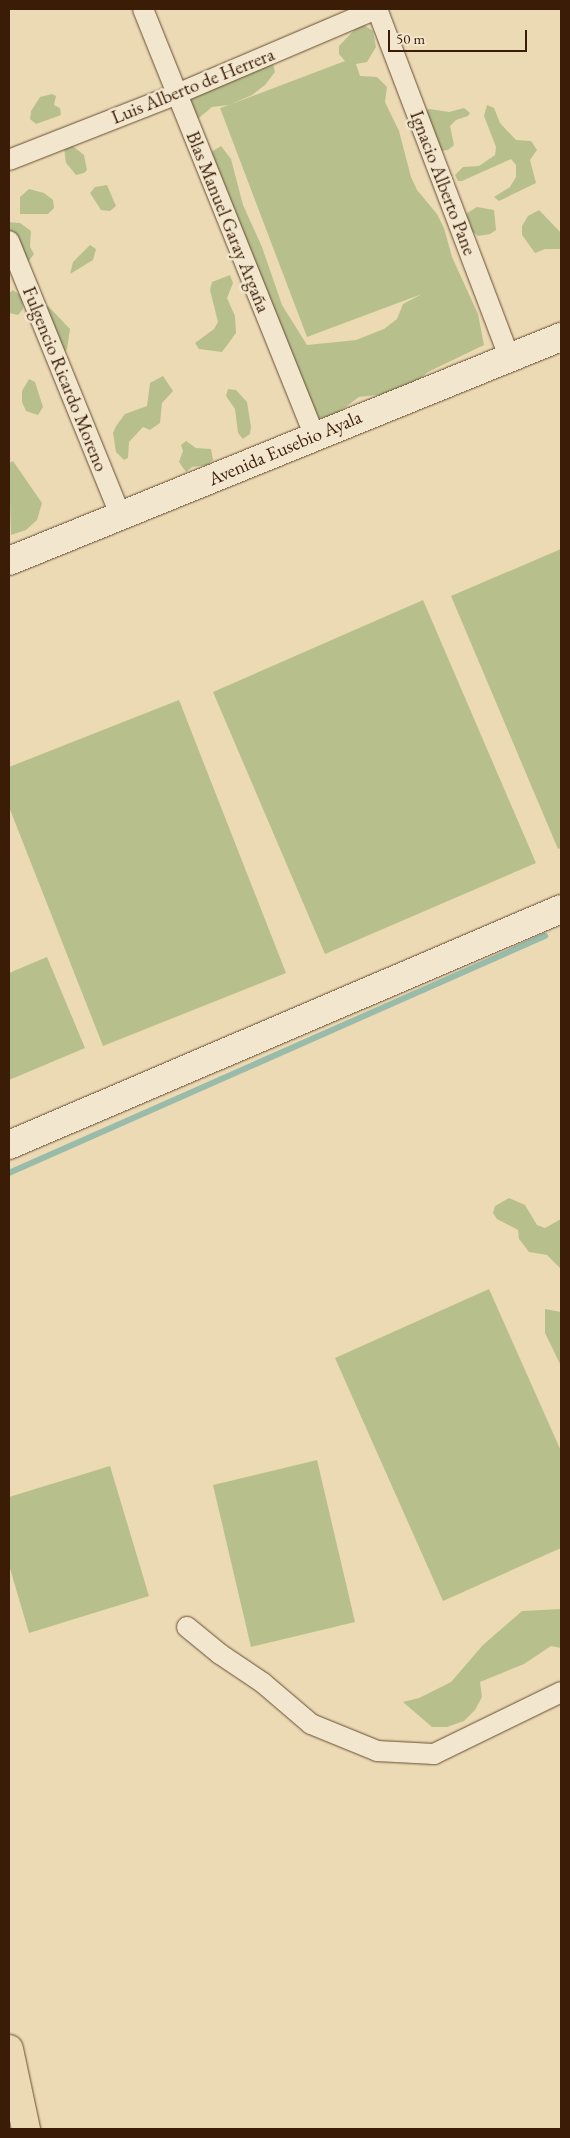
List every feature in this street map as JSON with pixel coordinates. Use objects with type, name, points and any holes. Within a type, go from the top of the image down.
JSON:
[{"type":"highway","points":[[9,2049],[26,2129]]},
{"type":"street","name":"Blas Manuel Garay Argaña","points":[[143,9],[314,434]]},
{"type":"street","name":"Luis Alberto de Herrera","points":[[9,160],[177,94],[377,9]]},
{"type":"street","name":"Ignacio Alberto Pane","points":[[377,9],[509,357]]},
{"type":"street","name":"Fulgencio Ricardo Moreno","points":[[9,241],[121,517]]},
{"type":"street","name":"Avenida Eusebio Ayala","points":[[9,561],[121,517],[314,434],[561,336]]},
{"type":"street","points":[[9,1146],[561,909]]},
{"type":"street","points":[[187,1627],[220,1654],[263,1682],[312,1724],[377,1751],[434,1754],[561,1692]]},
{"type":"green space","points":[[361,23],[373,31],[376,47],[367,62],[356,64],[360,76],[377,77],[387,87],[385,102],[399,131],[411,177],[417,190],[437,214],[444,228],[452,257],[478,314],[484,345],[428,372],[404,392],[359,397],[335,415],[307,421],[208,154],[221,146],[231,159],[243,205],[262,247],[282,305],[307,345],[356,340],[384,329],[397,319],[403,304],[422,294],[307,337],[220,108],[345,61],[339,54],[339,46]]},
{"type":"green space","points":[[273,64],[275,72],[265,85],[252,95],[229,105],[212,107],[188,127],[183,100]]},
{"type":"green space","points":[[52,94],[56,96],[54,105],[60,108],[61,115],[36,124],[30,119],[31,111],[40,97]]},
{"type":"green space","points":[[487,105],[494,108],[500,123],[516,140],[531,141],[537,150],[530,160],[536,183],[499,201],[494,197],[510,187],[516,177],[516,165],[511,159],[462,181],[458,181],[455,175],[463,167],[479,166],[495,155],[496,147],[484,116]]},
{"type":"green space","points":[[464,108],[470,113],[468,116],[456,120],[450,126],[454,145],[448,150],[440,151],[423,111],[430,109],[449,112]]},
{"type":"green space","points":[[70,144],[84,155],[87,170],[84,173],[76,175],[66,163],[64,148]]},
{"type":"green space","points":[[107,185],[116,206],[110,211],[101,210],[90,193],[95,187]]},
{"type":"green space","points":[[29,189],[44,193],[53,200],[54,208],[48,214],[20,214],[20,197]]},
{"type":"green space","points":[[477,207],[494,210],[496,230],[490,234],[478,236],[472,231],[466,217],[467,213]]},
{"type":"green space","points":[[539,210],[561,233],[561,249],[545,249],[535,253],[522,235],[522,226],[528,216]]},
{"type":"green space","points":[[9,222],[20,223],[31,231],[30,247],[34,254],[26,265],[9,247]]},
{"type":"green space","points":[[90,245],[96,249],[93,260],[70,274],[73,262]]},
{"type":"green space","points":[[230,275],[233,283],[227,298],[235,316],[236,333],[222,352],[199,349],[195,343],[214,329],[218,322],[210,290],[212,282]]},
{"type":"green space","points":[[13,290],[22,297],[23,309],[18,315],[9,313],[9,293]]},
{"type":"green space","points":[[48,306],[70,329],[67,349],[62,354],[44,307]]},
{"type":"green space","points":[[163,376],[173,391],[162,403],[160,423],[150,430],[143,427],[129,442],[128,458],[124,460],[116,452],[113,433],[116,426],[125,414],[147,406],[150,383]]},
{"type":"green space","points":[[29,379],[35,382],[43,407],[38,415],[26,411],[22,402],[22,391]]},
{"type":"green space","points":[[228,389],[236,390],[247,402],[251,427],[250,434],[243,439],[238,433],[235,409],[226,396]]},
{"type":"green space","points":[[186,441],[196,448],[211,449],[213,460],[208,465],[192,467],[186,472],[179,462],[183,451],[181,445]]},
{"type":"green space","points":[[13,461],[42,503],[37,520],[26,530],[11,535],[9,463]]},
{"type":"green space","points":[[561,549],[561,848],[558,849],[451,596]]},
{"type":"green space","points":[[423,600],[536,863],[325,954],[213,692]]},
{"type":"green space","points":[[179,700],[286,973],[103,1046],[9,807],[9,767]]},
{"type":"green space","points":[[47,957],[85,1048],[9,1080],[9,973]]},
{"type":"green space","points":[[509,1198],[525,1205],[537,1225],[545,1228],[561,1219],[561,1269],[547,1255],[529,1252],[519,1239],[518,1230],[497,1219],[493,1213],[495,1206]]},
{"type":"green space","points":[[489,1289],[561,1451],[561,1548],[443,1601],[335,1358]]},
{"type":"green space","points":[[545,1309],[561,1312],[561,1366],[545,1333]]},
{"type":"green space","points":[[317,1460],[355,1622],[251,1647],[213,1485]]},
{"type":"green space","points":[[110,1466],[149,1596],[29,1633],[9,1565],[9,1497]]},
{"type":"green space","points":[[561,1609],[561,1648],[551,1646],[524,1664],[480,1682],[482,1697],[475,1710],[464,1721],[447,1727],[432,1727],[403,1702],[419,1698],[451,1682],[483,1645],[522,1611]]},
{"type":"waterway","points":[[9,1173],[545,936]]}]
